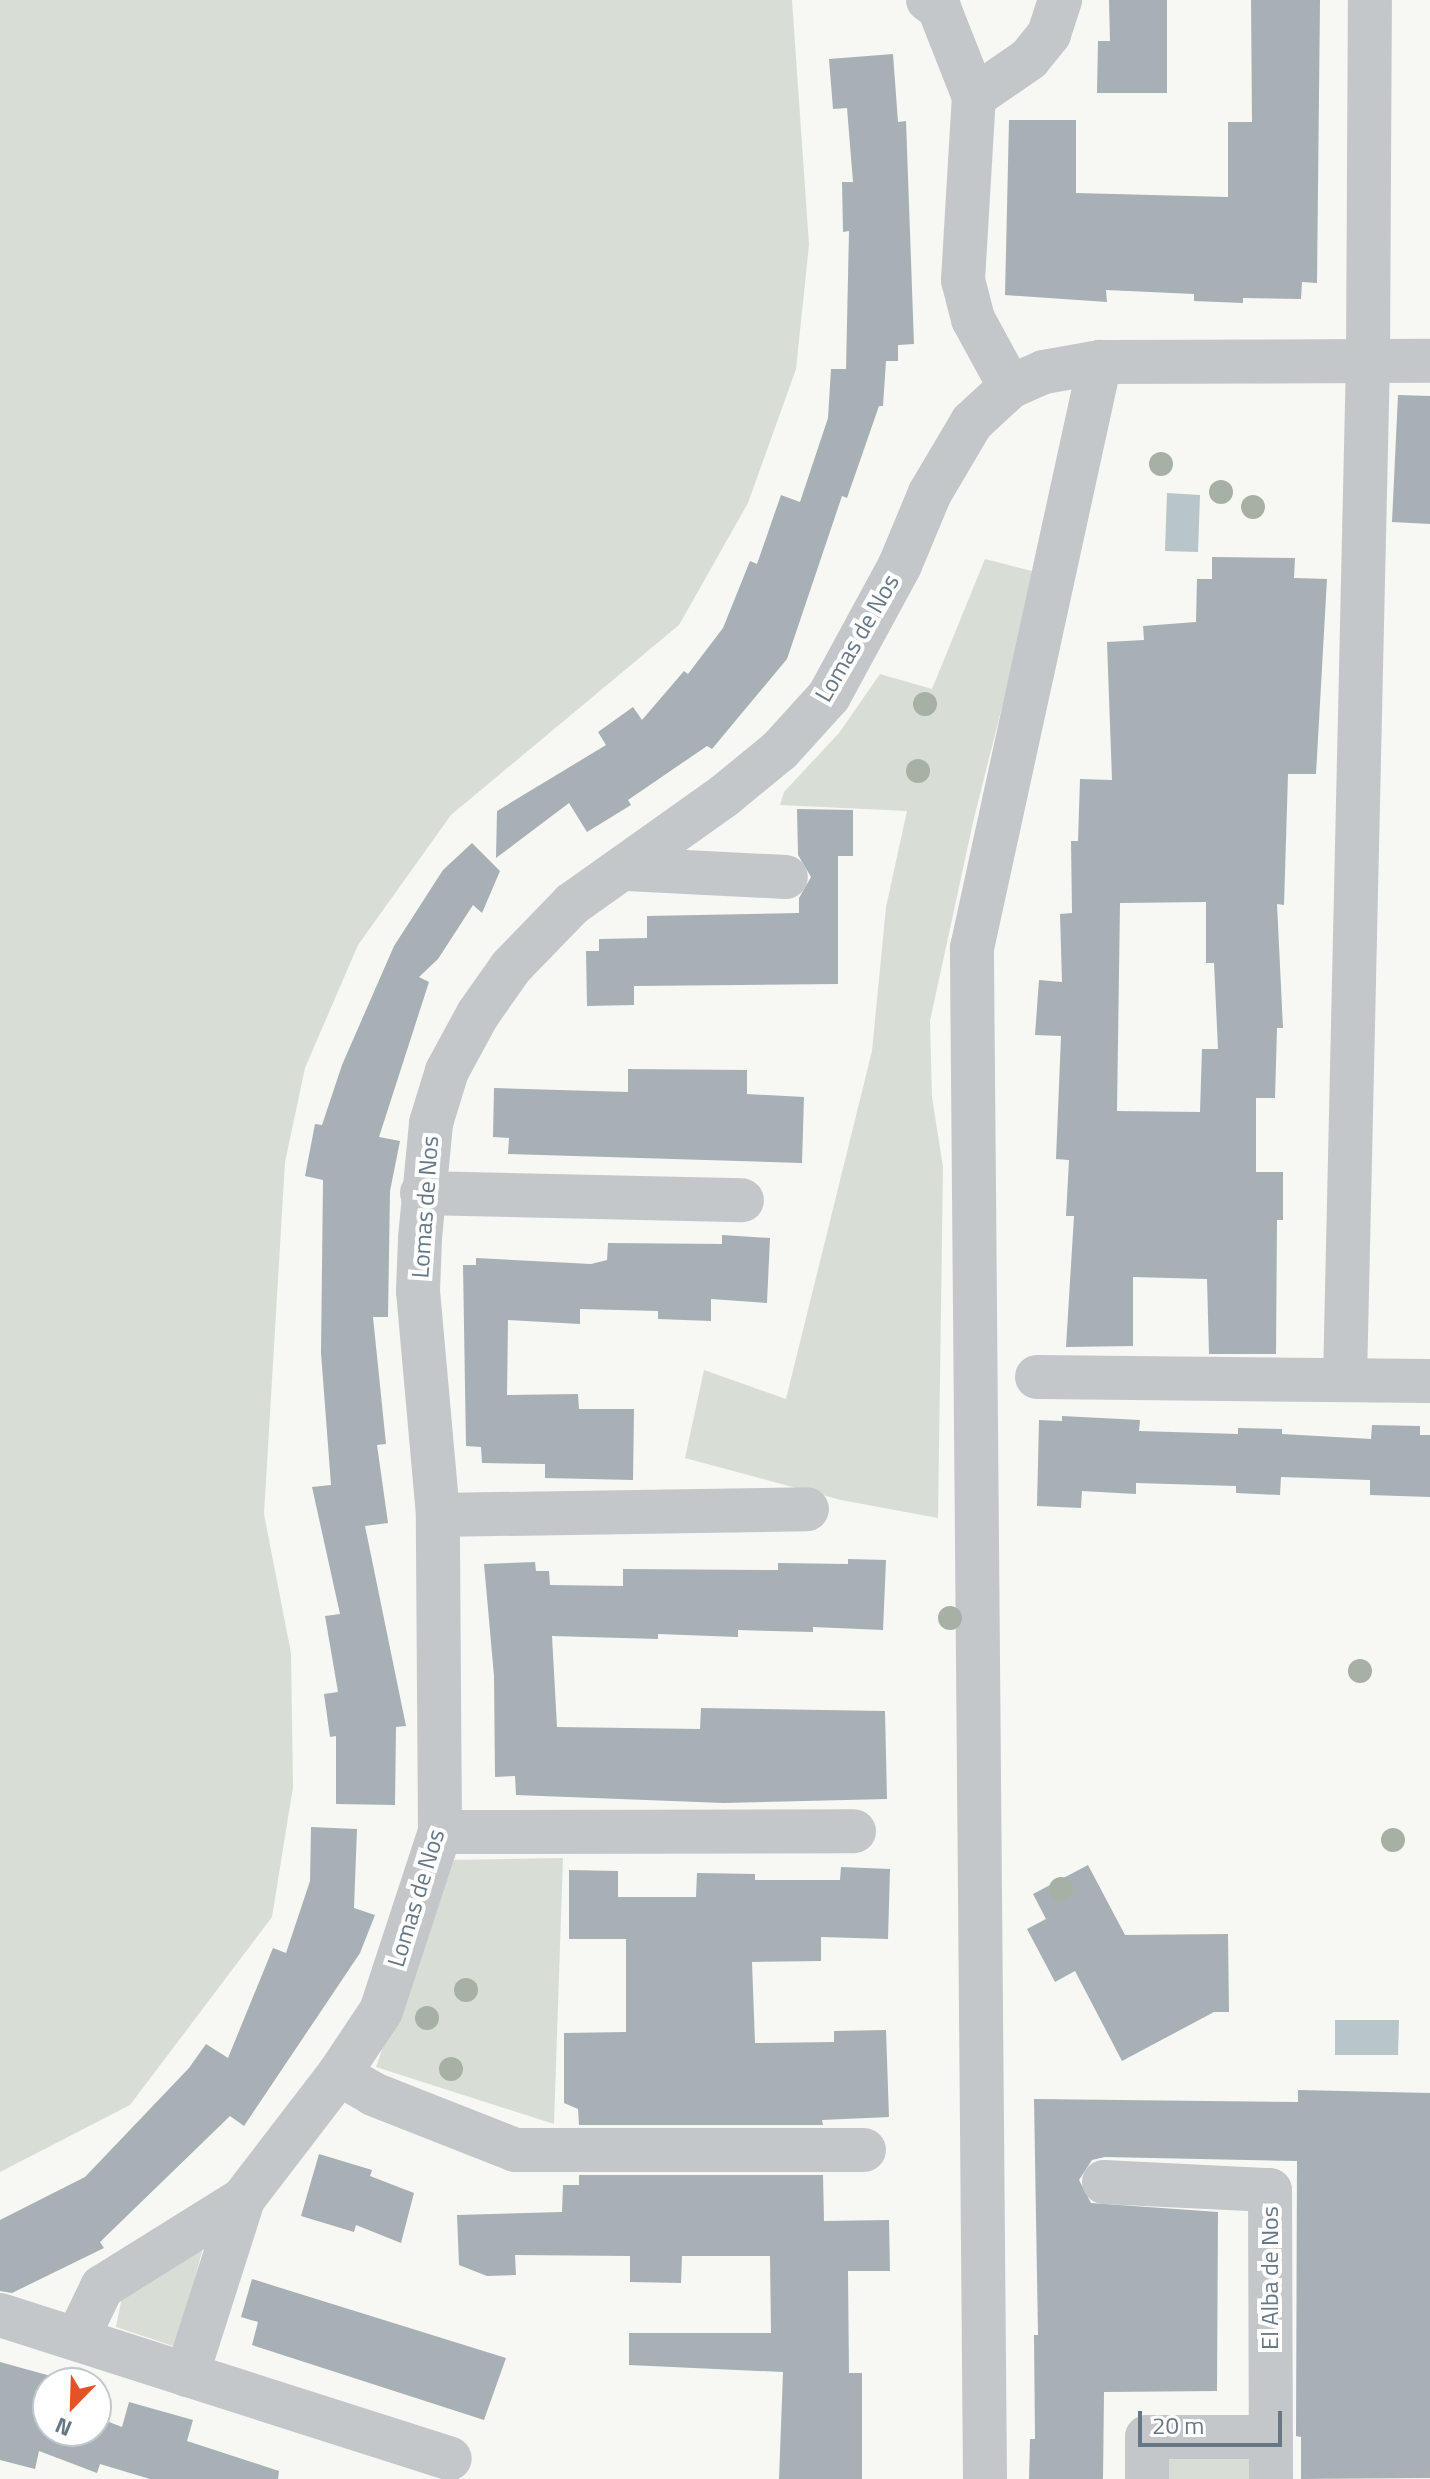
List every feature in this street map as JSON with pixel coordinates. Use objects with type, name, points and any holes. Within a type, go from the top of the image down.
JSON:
[{"type":"street","points":[[928,0],[939,8],[974,97],[963,280],[973,319],[1010,387]]},
{"type":"street","points":[[974,97],[1029,59],[1049,34],[1060,0]]},
{"type":"street","points":[[1345,1380],[1368,362],[1370,0]]},
{"type":"street","name":"Lomas de Nos","points":[[77,2339],[102,2287],[243,2199],[339,2074],[381,2011],[440,1832],[438,1515],[418,1291],[422,1193],[431,1123],[447,1071],[478,1014],[511,967],[572,904],[627,869],[780,750],[829,696],[900,565],[930,493],[972,422],[1010,387],[1044,372],[1100,362],[1430,361]]},
{"type":"street","points":[[985,2479],[972,948],[1100,362]]},
{"type":"street","points":[[627,869],[786,877]]},
{"type":"street","points":[[422,1193],[742,1200]]},
{"type":"street","points":[[1037,1377],[1430,1381]]},
{"type":"street","points":[[438,1515],[807,1509]]},
{"type":"street","points":[[440,1832],[854,1831]]},
{"type":"street","points":[[339,2074],[425,2116],[515,2150],[864,2150]]},
{"type":"street","name":"El Alba de Nos","points":[[1104,2182],[1270,2190],[1271,2458],[1147,2437],[1147,2479]]},
{"type":"street","points":[[187,2375],[243,2199]]},
{"type":"street","points":[[0,2315],[450,2459]]},
{"type":"shaded area","points":[[0,0],[792,0],[809,245],[796,369],[748,503],[679,625],[451,815],[358,945],[305,1068],[285,1162],[264,1514],[291,1653],[293,1787],[272,1917],[130,2105],[0,2172]]},
{"type":"shaded area","points":[[1167,493],[1200,495],[1198,552],[1165,551]]},
{"type":"shaded area","points":[[985,559],[1036,572],[974,818],[930,1021],[932,1097],[943,1167],[938,1518],[841,1500],[685,1458],[704,1370],[786,1399],[872,1051],[886,907],[907,811],[780,805],[784,792],[839,733],[880,674],[932,689]]},
{"type":"shaded area","points":[[563,1858],[554,2124],[376,2067],[447,1860]]},
{"type":"shaded area","points":[[1335,2020],[1399,2020],[1398,2055],[1335,2055]]},
{"type":"shaded area","points":[[203,2248],[176,2347],[116,2327],[122,2297]]},
{"type":"shaded area","points":[[1160,2457],[1253,2458],[1252,2479],[1160,2479]]},
{"type":"building","points":[[1109,0],[1167,0],[1167,93],[1097,93],[1098,41],[1110,41]]},
{"type":"building","points":[[1251,0],[1320,0],[1317,283],[1302,282],[1301,299],[1243,298],[1243,303],[1194,301],[1194,294],[1106,290],[1107,302],[1005,295],[1009,120],[1076,120],[1076,193],[1228,197],[1228,122],[1252,122]]},
{"type":"building","points":[[893,54],[898,122],[906,121],[914,344],[898,345],[898,361],[886,361],[883,406],[879,406],[847,498],[842,496],[787,659],[712,749],[707,746],[628,800],[631,805],[587,832],[569,803],[496,858],[497,811],[606,745],[598,732],[633,707],[642,720],[684,671],[688,674],[723,628],[750,561],[757,564],[781,495],[800,502],[828,418],[831,369],[846,369],[849,231],[843,232],[842,182],[853,182],[847,108],[833,109],[829,59]]},
{"type":"building","points":[[1398,395],[1430,396],[1430,524],[1392,522]]},
{"type":"building","points":[[1212,557],[1295,558],[1294,578],[1327,579],[1316,774],[1288,774],[1284,905],[1277,904],[1283,1028],[1277,1028],[1275,1098],[1256,1098],[1256,1172],[1283,1172],[1283,1220],[1277,1220],[1276,1354],[1209,1354],[1207,1279],[1133,1277],[1133,1346],[1066,1347],[1074,1216],[1066,1216],[1069,1160],[1056,1159],[1061,1036],[1035,1035],[1039,980],[1062,982],[1060,914],[1072,913],[1071,841],[1078,841],[1080,779],[1112,780],[1107,642],[1144,640],[1143,626],[1196,622],[1197,579],[1212,579]],"holes":[[[1206,902],[1206,963],[1214,963],[1218,1049],[1202,1049],[1200,1112],[1117,1111],[1120,903]]]},
{"type":"building","points":[[797,809],[853,810],[853,856],[838,856],[838,984],[634,986],[634,1005],[587,1006],[586,951],[599,951],[599,939],[647,938],[647,916],[799,913],[799,898],[811,877],[798,855]]},
{"type":"building","points":[[472,843],[500,871],[482,913],[473,905],[438,959],[419,977],[429,982],[379,1137],[400,1141],[390,1191],[388,1317],[373,1317],[386,1444],[377,1445],[388,1523],[365,1526],[406,1726],[396,1727],[395,1805],[336,1804],[336,1736],[330,1737],[324,1694],[338,1692],[325,1616],[340,1614],[312,1487],[331,1485],[321,1353],[323,1180],[305,1176],[315,1124],[322,1125],[342,1065],[394,946],[443,870]]},
{"type":"building","points":[[628,1069],[747,1070],[747,1094],[804,1097],[802,1163],[508,1154],[509,1138],[493,1137],[494,1088],[628,1092]]},
{"type":"building","points":[[722,1235],[770,1238],[767,1303],[711,1299],[711,1321],[658,1319],[658,1311],[580,1309],[580,1324],[508,1320],[507,1395],[578,1394],[579,1409],[634,1409],[633,1480],[545,1478],[545,1464],[482,1463],[481,1447],[466,1446],[463,1265],[476,1265],[476,1258],[591,1264],[607,1260],[608,1243],[722,1244]]},
{"type":"building","points":[[1062,1416],[1140,1420],[1139,1431],[1238,1434],[1238,1428],[1282,1429],[1282,1434],[1371,1439],[1372,1425],[1420,1426],[1420,1435],[1430,1435],[1430,1497],[1370,1495],[1370,1480],[1281,1477],[1280,1495],[1236,1493],[1236,1486],[1136,1483],[1136,1494],[1082,1491],[1081,1508],[1037,1506],[1039,1420],[1062,1421]]},
{"type":"building","points":[[848,1559],[886,1560],[883,1630],[813,1627],[813,1632],[738,1630],[738,1637],[658,1634],[658,1639],[552,1636],[557,1727],[700,1729],[701,1708],[885,1711],[887,1799],[724,1803],[516,1795],[515,1776],[495,1777],[494,1676],[484,1564],[535,1562],[536,1571],[549,1571],[550,1585],[623,1586],[623,1569],[778,1570],[778,1563],[848,1564]]},
{"type":"building","points":[[311,1827],[357,1829],[354,1908],[375,1915],[360,1953],[244,2126],[230,2116],[100,2242],[104,2248],[12,2293],[0,2291],[0,2220],[85,2177],[189,2068],[206,2044],[228,2058],[273,1948],[286,1953],[310,1881]]},
{"type":"building","points":[[1088,1865],[1125,1935],[1228,1934],[1229,2012],[1214,2012],[1122,2061],[1075,1971],[1055,1982],[1027,1929],[1046,1919],[1033,1894]]},
{"type":"building","points":[[841,1867],[890,1869],[888,1939],[821,1937],[821,1961],[752,1962],[755,2043],[834,2042],[834,2031],[886,2030],[889,2117],[822,2120],[823,2125],[579,2125],[578,2109],[564,2103],[564,2033],[626,2032],[626,1939],[569,1939],[569,1870],[618,1871],[618,1897],[696,1897],[697,1873],[755,1874],[755,1880],[840,1880]]},
{"type":"building","points":[[1298,2090],[1430,2093],[1430,2478],[1301,2479],[1301,2437],[1296,2436],[1297,2161],[1105,2157],[1092,2160],[1079,2180],[1091,2203],[1218,2212],[1217,2391],[1104,2392],[1103,2479],[1029,2479],[1030,2439],[1035,2439],[1034,2335],[1038,2335],[1034,2099],[1298,2102]]},
{"type":"building","points":[[319,2154],[372,2170],[370,2176],[414,2193],[401,2243],[356,2225],[354,2232],[301,2216]]},
{"type":"building","points":[[579,2175],[823,2175],[824,2221],[889,2220],[890,2271],[848,2271],[849,2373],[862,2373],[862,2479],[779,2479],[783,2372],[629,2365],[629,2333],[771,2333],[770,2256],[682,2256],[681,2283],[630,2282],[630,2256],[515,2255],[516,2275],[487,2276],[459,2265],[457,2215],[562,2212],[563,2185],[579,2185]]},
{"type":"building","points":[[252,2279],[506,2358],[484,2420],[252,2345],[258,2322],[241,2317]]},
{"type":"building","points":[[0,2362],[32,2371],[32,2447],[112,2447],[112,2423],[122,2427],[129,2402],[193,2420],[187,2441],[279,2471],[278,2479],[150,2479],[100,2464],[97,2473],[39,2451],[35,2469],[0,2460]]}]
